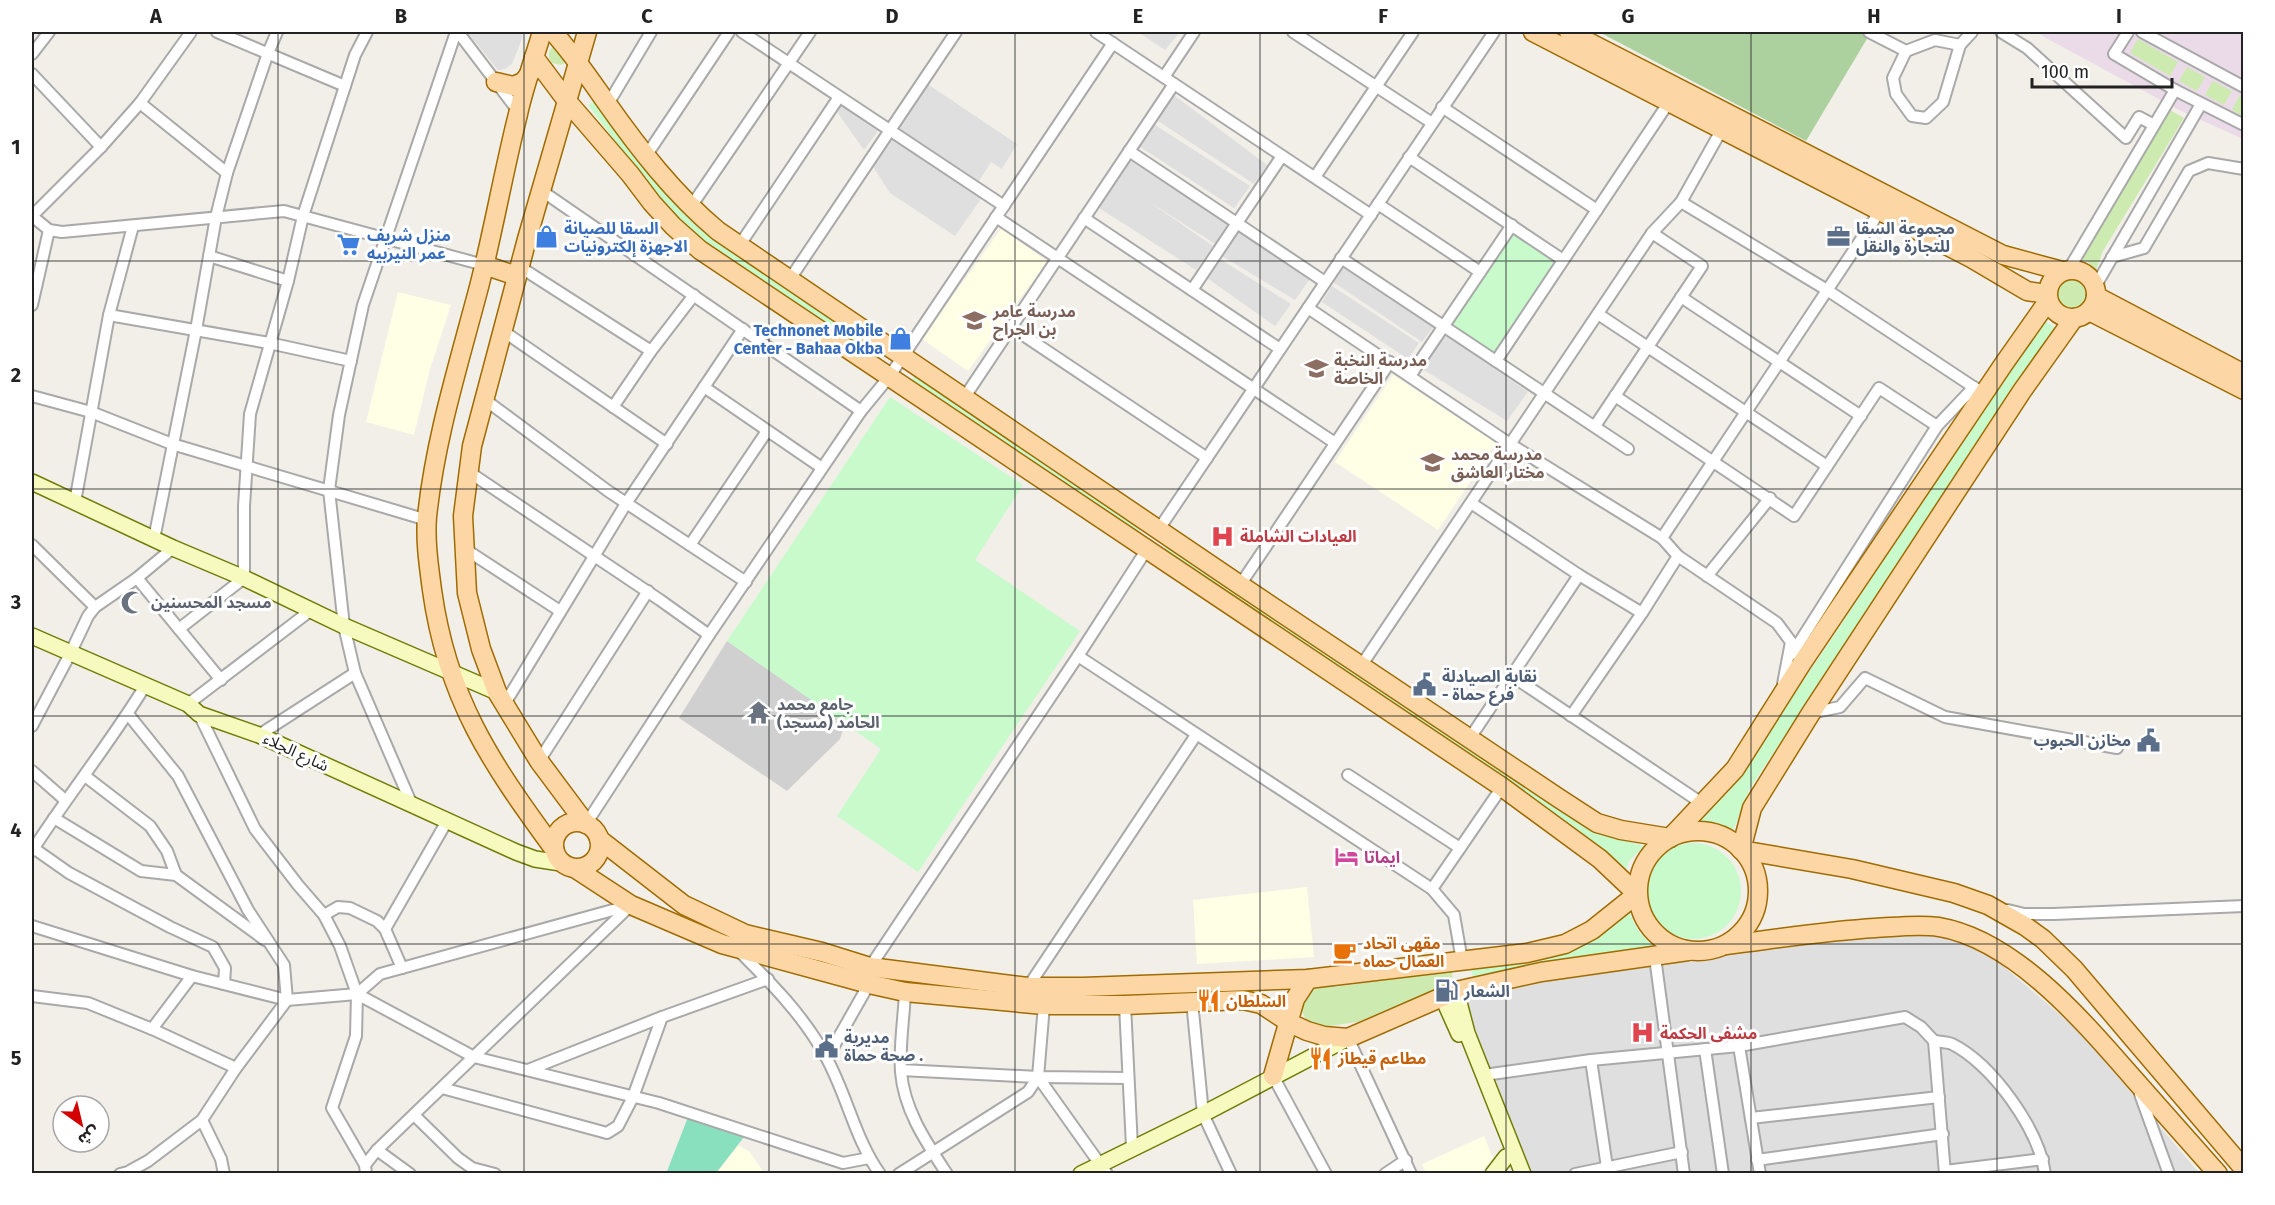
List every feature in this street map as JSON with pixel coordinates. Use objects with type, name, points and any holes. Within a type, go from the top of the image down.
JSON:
[{"type":"main road","points":[[542,32],[518,111],[484,265],[436,452],[427,520],[428,565],[436,621],[449,672],[467,714],[486,752],[510,789],[564,860],[631,905],[738,949],[870,975],[1028,987],[1308,979],[1527,953],[1565,944],[1592,930],[1637,894]]},
{"type":"main road","points":[[553,32],[579,63],[646,156],[690,208],[739,246],[1597,823],[1621,830],[1670,838],[1688,832],[1708,832],[1726,838],[1741,850],[1752,865],[1757,883],[1757,901],[1751,919],[1741,934],[1726,945]]},
{"type":"main road","points":[[564,860],[590,865],[599,853],[599,839],[597,833],[586,824],[539,761],[501,698],[482,649],[467,593],[463,516],[472,446],[484,399],[587,32]]},
{"type":"main road","points":[[1533,32],[1971,258],[2027,291],[2048,297],[2058,314],[2088,303],[2244,374]]},
{"type":"main road","points":[[1569,32],[2003,255],[2023,262],[2083,272],[2093,281],[2088,303],[2022,391],[1811,713],[1752,808],[1741,850]]},
{"type":"main road","points":[[496,82],[513,87],[523,82],[533,64]]},
{"type":"main road","points":[[533,64],[630,174],[652,203],[700,250],[1502,787],[1600,859],[1637,894]]},
{"type":"main road","points":[[484,265],[519,272]]},
{"type":"main road","points":[[1688,951],[1668,944],[1652,932],[1642,914],[1637,894],[1639,877],[1646,861],[1656,848],[1670,838],[1735,770],[1979,391],[2031,324],[2048,297],[2051,280],[2066,270]]},
{"type":"main road","points":[[2027,291],[2031,324]]},
{"type":"main road","points":[[2088,303],[2244,390]]},
{"type":"main road","points":[[32,482],[173,548],[244,578],[310,611],[449,672],[501,698]]},
{"type":"main road","points":[[1147,549],[1142,541],[1143,533],[1150,528],[1159,529]]},
{"type":"main road","name":"شارع الجلاء","points":[[32,636],[194,709],[259,735],[535,860],[564,860]]},
{"type":"main road","points":[[564,860],[556,835],[572,823],[586,824]]},
{"type":"main road","points":[[599,839],[684,905],[745,934],[822,952],[905,992],[1044,1005],[1125,1005],[1243,1000],[1261,1004],[1290,1023],[1324,1036],[1348,1038]]},
{"type":"main road","points":[[1741,850],[1852,869],[1954,893],[1988,905],[2034,933],[2074,969],[2244,1169]]},
{"type":"main road","points":[[1081,1173],[1103,1169],[1132,1148],[1203,1114],[1273,1076],[1348,1038],[1449,993],[1541,972],[1688,951],[1707,951],[1726,945],[1842,930],[1914,926],[1939,927],[1985,942],[2006,955],[2047,988],[2080,1020],[2218,1173]]},
{"type":"main road","points":[[1273,1076],[1295,999],[1308,979]]},
{"type":"main road","points":[[1449,993],[1524,1173]]},
{"type":"main road","points":[[1449,993],[1512,1173]]},
{"type":"main road","points":[[1493,1173],[1506,1157]]},
{"type":"street","points":[[32,54],[49,32]]},
{"type":"street","points":[[191,32],[140,103],[101,147],[32,216],[49,230],[62,232],[284,211],[484,265]]},
{"type":"street","points":[[217,32],[345,86]]},
{"type":"street","points":[[154,539],[216,217],[227,173],[277,32]]},
{"type":"street","points":[[179,629],[244,578],[244,506],[250,414],[288,281],[303,216],[355,55],[367,32]]},
{"type":"street","points":[[457,32],[518,111]]},
{"type":"street","points":[[412,805],[355,673],[344,626],[329,490],[339,415],[363,305],[457,32]]},
{"type":"street","points":[[608,104],[651,32]]},
{"type":"street","points":[[646,156],[729,32]]},
{"type":"street","points":[[741,32],[1004,206]]},
{"type":"street","points":[[690,208],[810,32]]},
{"type":"street","points":[[790,279],[956,32]]},
{"type":"street","points":[[1096,32],[1371,214]]},
{"type":"street","points":[[1164,77],[1194,32]]},
{"type":"street","points":[[1293,32],[1432,123]]},
{"type":"street","points":[[1315,177],[1413,32]]},
{"type":"street","points":[[1159,529],[1494,32]]},
{"type":"street","points":[[1869,32],[1906,51]]},
{"type":"street","points":[[1960,45],[1935,40],[1906,51],[1893,78],[1896,94],[1912,116],[1926,118],[1943,102],[1960,45],[1972,32]]},
{"type":"street","points":[[2001,32],[2027,48],[2126,138],[2139,117],[2154,125]]},
{"type":"street","points":[[2128,32],[2114,54],[2175,90],[2244,125]]},
{"type":"street","points":[[2142,32],[2244,87]]},
{"type":"street","points":[[586,824],[708,635],[861,411],[889,377],[1113,43]]},
{"type":"street","points":[[32,74],[101,147]]},
{"type":"street","points":[[964,398],[1174,84]]},
{"type":"street","points":[[2066,270],[2175,90]]},
{"type":"street","points":[[739,246],[840,97]]},
{"type":"street","points":[[1496,361],[1669,102]]},
{"type":"street","points":[[140,103],[227,173]]},
{"type":"street","points":[[2088,303],[2112,257],[2201,104]]},
{"type":"street","points":[[1442,107],[1597,210]]},
{"type":"street","points":[[1361,666],[1652,233],[1681,202],[1722,129]]},
{"type":"street","points":[[1129,151],[1325,282]]},
{"type":"street","points":[[1192,290],[1282,156]]},
{"type":"street","points":[[1409,157],[1563,260]]},
{"type":"street","points":[[2112,257],[2144,248],[2189,171],[2208,162],[2244,169]]},
{"type":"street","points":[[542,191],[861,411]]},
{"type":"street","points":[[1681,202],[1827,290],[1979,391],[1937,426],[1790,656]]},
{"type":"street","points":[[1378,204],[1480,272]]},
{"type":"street","points":[[1662,538],[1880,211]]},
{"type":"street","points":[[996,217],[1335,443]]},
{"type":"street","points":[[1084,218],[1280,349]]},
{"type":"street","points":[[1410,376],[1512,225]]},
{"type":"street","points":[[75,502],[109,315],[133,226]]},
{"type":"street","points":[[32,305],[49,230]]},
{"type":"street","points":[[1595,426],[1702,266],[1652,233]]},
{"type":"street","points":[[209,256],[288,281]]},
{"type":"street","points":[[1341,258],[1628,449]]},
{"type":"street","points":[[519,272],[651,351]]},
{"type":"street","points":[[613,407],[651,351],[694,295]]},
{"type":"street","points":[[1682,297],[1861,416]]},
{"type":"street","points":[[1308,308],[1510,444],[1662,538],[1678,556],[1778,623],[1791,642],[1779,703]]},
{"type":"street","points":[[1598,314],[1827,466]]},
{"type":"street","points":[[109,315],[269,343],[351,361]]},
{"type":"street","points":[[1011,327],[1208,458]]},
{"type":"street","points":[[501,698],[560,611],[627,502],[743,329]]},
{"type":"street","points":[[503,331],[666,444]]},
{"type":"street","points":[[1240,585],[1390,363]]},
{"type":"street","points":[[704,387],[822,468]]},
{"type":"street","points":[[1615,396],[1794,516],[1879,388],[1937,426]]},
{"type":"street","points":[[32,396],[91,412],[172,444],[427,520]]},
{"type":"street","points":[[484,399],[608,491],[746,582]]},
{"type":"street","points":[[690,545],[767,430]]},
{"type":"street","points":[[469,472],[648,591],[708,635]]},
{"type":"street","points":[[1707,576],[1770,498]]},
{"type":"street","points":[[1471,503],[1579,575],[1642,613]]},
{"type":"street","points":[[32,545],[95,607]]},
{"type":"street","points":[[32,726],[87,616],[95,607],[137,578],[173,548]]},
{"type":"street","points":[[465,549],[560,611]]},
{"type":"street","points":[[827,1058],[870,975],[1147,549]]},
{"type":"street","points":[[1571,716],[1678,556]]},
{"type":"street","points":[[1470,738],[1579,575]]},
{"type":"street","points":[[137,578],[221,680]]},
{"type":"street","points":[[539,761],[648,591]]},
{"type":"street","points":[[310,611],[221,680],[194,709],[255,829],[324,915],[340,946],[357,994],[356,1036],[332,1108],[366,1169]]},
{"type":"street","points":[[1078,656],[1432,889],[1454,915],[1462,961]]},
{"type":"street","points":[[259,735],[355,673]]},
{"type":"street","points":[[1512,676],[1703,804]]},
{"type":"street","points":[[1811,713],[1840,707],[1865,678],[1946,717],[2117,748]]},
{"type":"street","points":[[145,686],[128,714],[32,849],[89,884],[213,947],[225,968],[224,984]]},
{"type":"street","points":[[120,1173],[128,1172],[148,1161],[202,1120],[236,1068],[287,1000],[284,965],[273,945],[248,910],[178,776],[128,714]]},
{"type":"street","points":[[1028,987],[1197,735]]},
{"type":"street","points":[[32,771],[66,800]]},
{"type":"street","points":[[1348,775],[1460,848]]},
{"type":"street","points":[[85,776],[150,826],[167,851],[176,875]]},
{"type":"street","points":[[1432,889],[1502,787]]},
{"type":"street","points":[[54,818],[141,871],[176,875],[273,945]]},
{"type":"street","points":[[385,929],[447,821]]},
{"type":"street","points":[[357,994],[380,974],[631,905]]},
{"type":"street","points":[[366,1169],[377,1150],[631,905]]},
{"type":"street","points":[[1988,905],[2024,914],[2244,906]]},
{"type":"street","points":[[324,915],[338,907],[350,908],[365,914],[385,929],[402,968]]},
{"type":"street","points":[[32,926],[192,976],[287,1000],[357,994],[474,1057],[659,1103],[843,1163],[869,1158]]},
{"type":"street","points":[[738,949],[768,979],[793,1009],[827,1058],[869,1158],[880,1173]]},
{"type":"street","points":[[1655,957],[1684,1173]]},
{"type":"street","points":[[152,1029],[192,976]]},
{"type":"street","points":[[528,1070],[662,1017],[768,979]]},
{"type":"street","points":[[905,992],[901,1070],[904,1093],[915,1123],[947,1173]]},
{"type":"street","points":[[32,996],[88,1003],[152,1029],[236,1068]]},
{"type":"street","points":[[1192,1001],[1203,1114],[1230,1173]]},
{"type":"street","points":[[899,1173],[1028,1092],[1038,1077],[1044,1005]]},
{"type":"street","points":[[1125,1005],[1132,1148]]},
{"type":"street","points":[[442,1088],[607,1133],[618,1126],[633,1097],[662,1017]]},
{"type":"street","points":[[1484,1075],[1591,1060],[1739,1046],[1905,1017],[1921,1027],[1934,1041],[1945,1172],[2043,1159]]},
{"type":"street","points":[[1348,1038],[1412,1173]]},
{"type":"street","points":[[1934,1041],[1950,1043],[1979,1061],[2022,1113],[2043,1159],[2045,1173]]},
{"type":"street","points":[[1739,1046],[1760,1173]]},
{"type":"street","points":[[1705,1049],[1724,1173]]},
{"type":"street","points":[[1591,1060],[1607,1171]]},
{"type":"street","points":[[901,1070],[1038,1077],[1128,1078]]},
{"type":"street","points":[[1273,1076],[1326,1173]]},
{"type":"street","points":[[1038,1077],[1103,1169]]},
{"type":"street","points":[[2132,1077],[2151,1120],[2169,1173]]},
{"type":"street","points":[[1751,1118],[1939,1097]]},
{"type":"street","points":[[414,1115],[458,1158],[472,1168],[495,1173]]},
{"type":"street","points":[[202,1120],[221,1159],[224,1173]]},
{"type":"street","points":[[1757,1160],[1943,1134]]},
{"type":"street","points":[[377,1150],[410,1173]]},
{"type":"street","points":[[1575,1173],[1607,1171],[1682,1152]]},
{"type":"street","points":[[1385,1173],[1406,1160]]},
{"type":"shaded area","points":[[467,32],[520,32],[523,36],[512,64],[505,69],[498,70]]},
{"type":"shaded area","points":[[1138,32],[1177,32],[1179,33],[1165,50]]},
{"type":"shaded area","points":[[2035,32],[2243,32],[2243,139],[2181,111]]},
{"type":"shaded area","points":[[926,83],[1017,144],[1002,169],[991,162],[979,181],[897,127]]},
{"type":"shaded area","points":[[1171,93],[1267,165],[1254,184],[1155,119]]},
{"type":"shaded area","points":[[840,101],[880,128],[864,150],[835,109]]},
{"type":"shaded area","points":[[1152,123],[1250,186],[1234,208],[1137,145]]},
{"type":"shaded area","points":[[891,135],[983,196],[955,236],[890,193],[872,165]]},
{"type":"shaded area","points":[[1131,157],[1230,224],[1215,244],[1148,201],[1213,246],[1196,270],[1096,206]]},
{"type":"shaded area","points":[[1001,229],[1047,261],[968,371],[922,339]]},
{"type":"shaded area","points":[[1238,232],[1310,279],[1295,300],[1222,256]]},
{"type":"shaded area","points":[[1220,259],[1291,304],[1275,326],[1207,278]]},
{"type":"shaded area","points":[[1345,265],[1434,326],[1422,342],[1333,282]]},
{"type":"shaded area","points":[[1332,286],[1419,343],[1408,359],[1322,302]]},
{"type":"shaded area","points":[[398,292],[451,305],[430,369],[414,435],[366,422]]},
{"type":"shaded area","points":[[1444,334],[1528,392],[1507,421],[1424,370]]},
{"type":"shaded area","points":[[1393,375],[1496,443],[1438,530],[1335,462]]},
{"type":"shaded area","points":[[727,641],[845,723],[840,739],[787,791],[679,718]]},
{"type":"shaded area","points":[[1307,887],[1314,957],[1197,964],[1193,900]]},
{"type":"shaded area","points":[[1935,929],[1988,953],[2080,1032],[2199,1173],[1530,1173],[1476,1036],[1467,1005],[1472,990],[1835,938]]},
{"type":"shaded area","points":[[1484,1136],[1493,1158],[1480,1173],[1426,1173],[1422,1164]]},
{"type":"shaded area","points":[[738,1145],[750,1152],[764,1173],[716,1174]]},
{"type":"green space","points":[[1599,32],[1871,32],[1806,141]]},
{"type":"green space","points":[[2138,39],[2178,62],[2170,76],[2130,53]]},
{"type":"green space","points":[[554,46],[567,61],[561,65],[552,63],[549,58],[549,52]]},
{"type":"green space","points":[[2187,67],[2205,77],[2197,91],[2179,81]]},
{"type":"green space","points":[[2213,81],[2232,91],[2224,105],[2205,95]]},
{"type":"green space","points":[[2239,96],[2243,98],[2243,116],[2232,110]]},
{"type":"green space","points":[[595,101],[675,204],[707,234],[878,348],[873,354],[701,242],[667,210],[588,105]]},
{"type":"green space","points":[[2170,110],[2184,118],[2103,251],[2096,270],[2087,261],[2078,260],[2091,244]]},
{"type":"green space","points":[[1512,225],[1563,260],[1496,361],[1444,326]]},
{"type":"green space","points":[[2071,279],[2077,280],[2085,288],[2085,300],[2077,308],[2071,309],[2065,308],[2057,300],[2056,294],[2057,288],[2065,280]]},
{"type":"green space","points":[[2042,319],[2057,329],[1750,788],[1732,833],[1719,826],[1700,821],[1727,793],[1837,631]]},
{"type":"green space","points":[[916,374],[1143,527],[1138,533],[911,381]]},
{"type":"green space","points":[[890,397],[1023,485],[975,560],[1080,631],[918,872],[837,816],[881,749],[727,641]]},
{"type":"green space","points":[[1167,544],[1597,833],[1644,846],[1629,861],[1625,873],[1589,839],[1163,550]]},
{"type":"green space","points":[[1693,843],[1711,847],[1727,857],[1737,873],[1741,891],[1737,909],[1727,925],[1711,935],[1693,939],[1675,935],[1659,925],[1649,909],[1645,891],[1649,873],[1659,857],[1675,847]]},
{"type":"green space","points":[[1629,909],[1639,932],[1657,948],[1557,961],[1473,976],[1470,968],[1542,957]]},
{"type":"green space","points":[[1442,968],[1452,972],[1453,980],[1450,983],[1369,1020],[1324,1027],[1306,1020],[1300,1007],[1313,988],[1333,983],[1335,987],[1370,982],[1370,976]]},
{"type":"green space","points":[[688,1117],[744,1137],[716,1173],[666,1174]]},
{"type":"place","name":"السقا للصيانة الاجهزة إلكترونيات","points":[[546,237]]},
{"type":"place","name":"مجموعة السقا للتجارة والنقل","points":[[1838,237]]},
{"type":"place","name":"منزل شريف عمر النيربيه","points":[[349,244]]},
{"type":"place","name":"مدرسة عامر بن الجراح","points":[[975,320]]},
{"type":"place","name":"Technonet Mobile Center - Bahaa Okba","points":[[901,339]]},
{"type":"place","name":"مدرسة النخبة الخاصة","points":[[1316,369]]},
{"type":"place","name":"مدرسة محمد مختار العاشق","points":[[1433,463]]},
{"type":"place","name":"العيادات الشاملة","points":[[1222,536]]},
{"type":"place","name":"مسجد المحسنين","points":[[133,602]]},
{"type":"place","name":"نقابة الصيادلة - فرع حماة","points":[[1424,685]]},
{"type":"place","name":"جامع محمد الحامد (مسجد)","points":[[759,713]]},
{"type":"place","name":"مخازن الحبوب","points":[[2149,740]]},
{"type":"place","name":"ايماتا","points":[[1346,857]]},
{"type":"place","name":"مقهى اتحاد العمال حماه","points":[[1345,952]]},
{"type":"place","name":"الشعار","points":[[1446,991]]},
{"type":"place","name":"السلطان","points":[[1208,1001]]},
{"type":"place","name":"مشفى الحكمة","points":[[1642,1033]]},
{"type":"place","name":"مديرية صحة حماة .","points":[[826,1046]]},
{"type":"place","name":"مطاعم قيطاز","points":[[1320,1058]]}]
